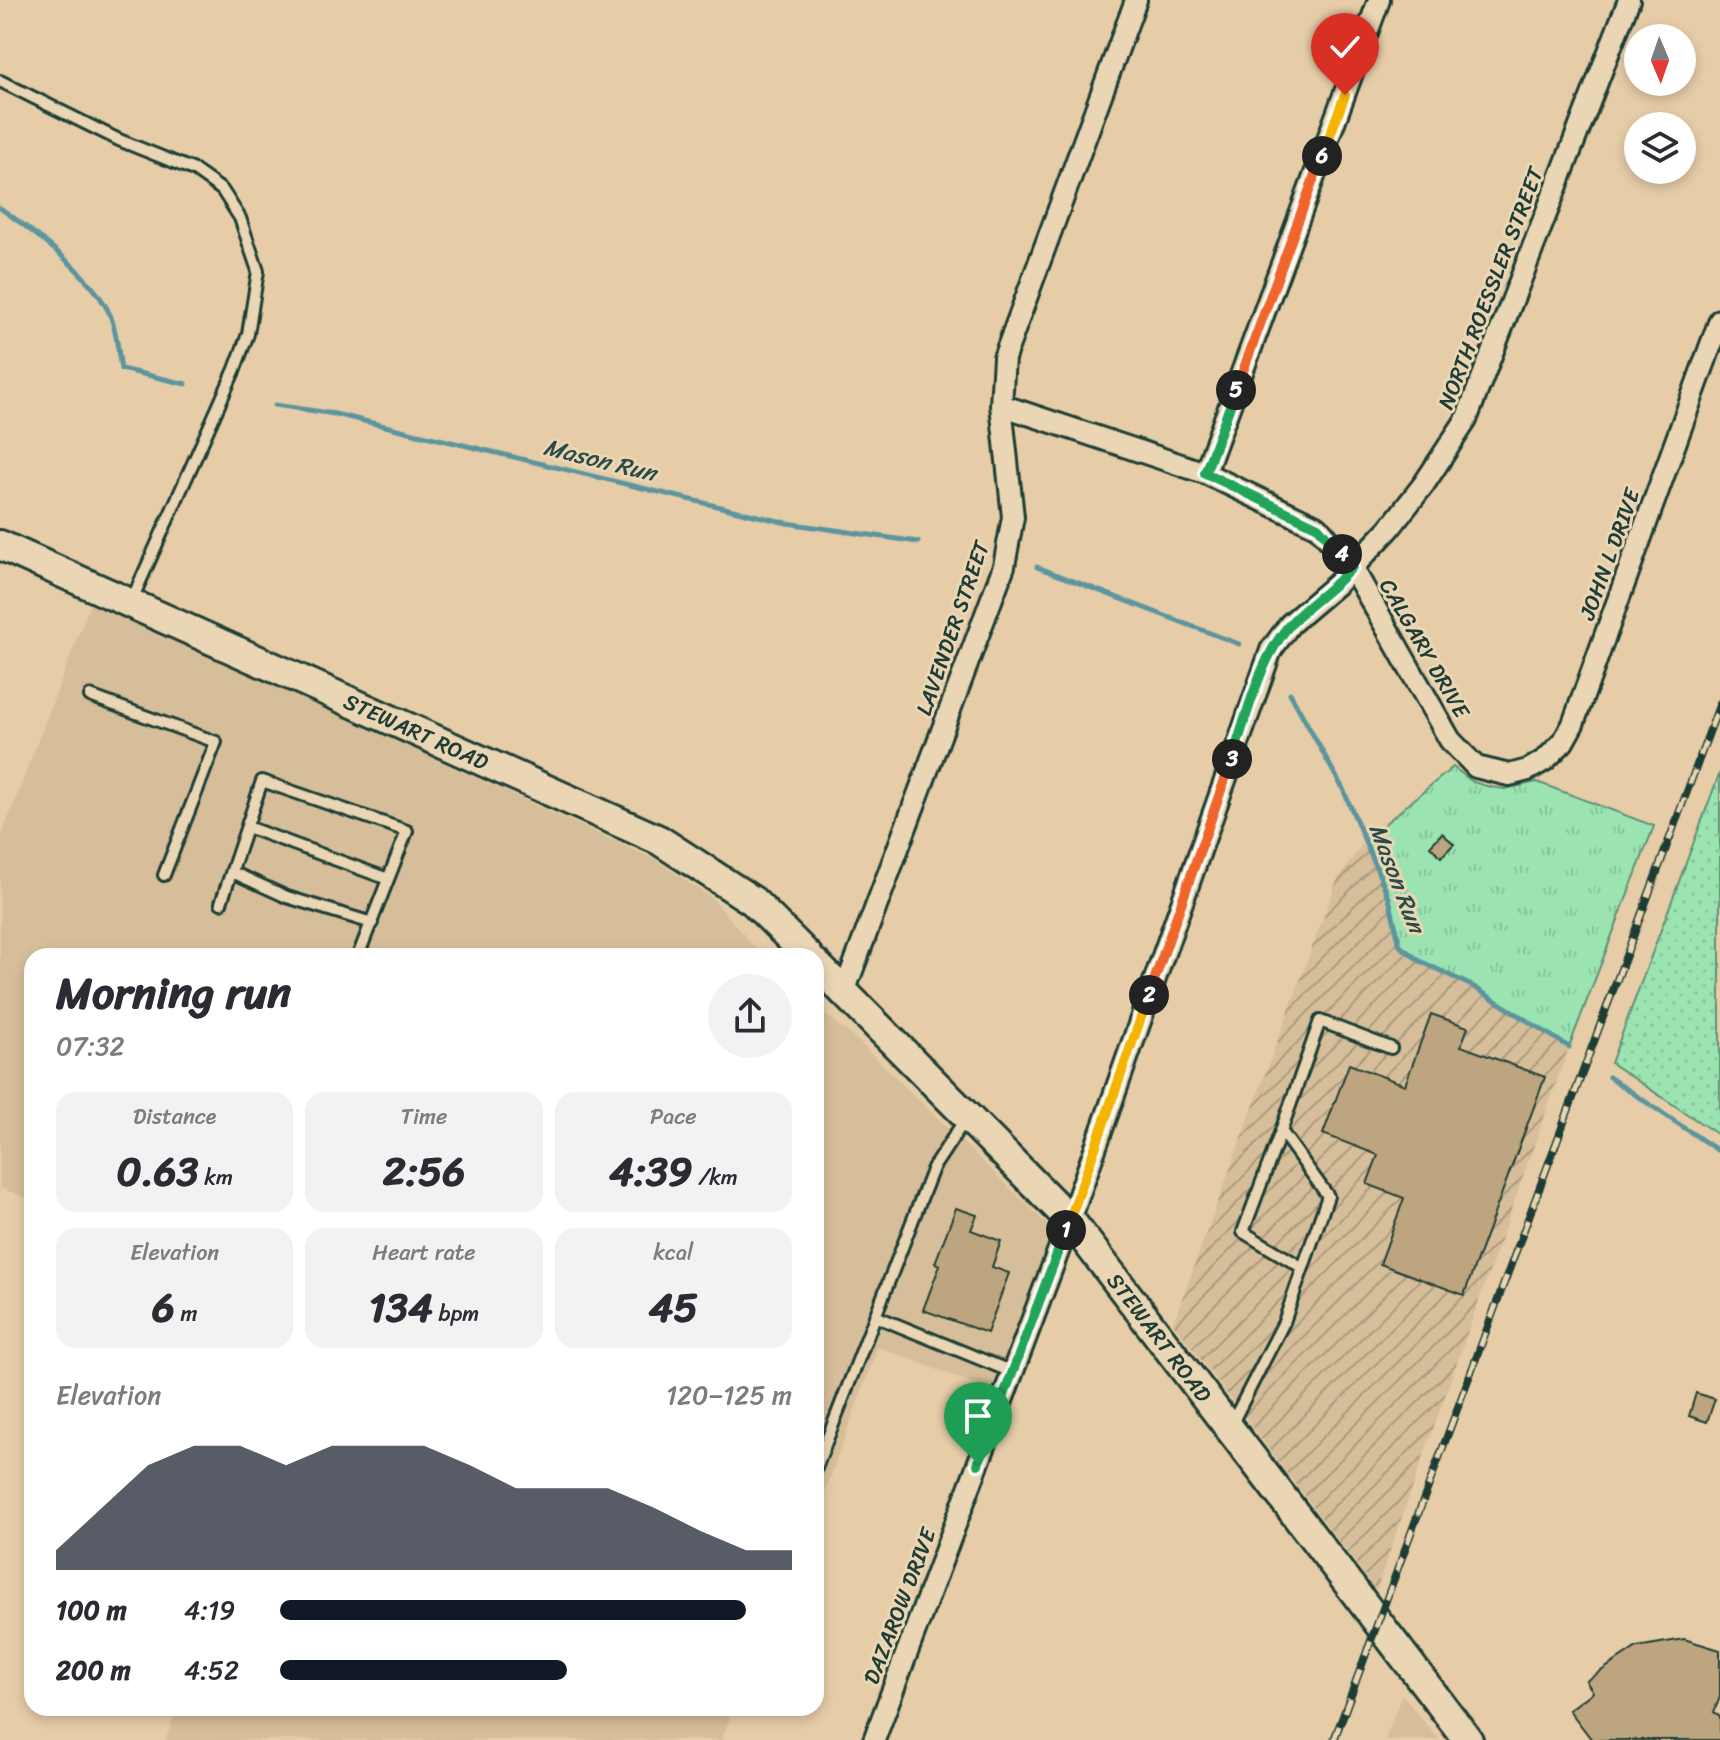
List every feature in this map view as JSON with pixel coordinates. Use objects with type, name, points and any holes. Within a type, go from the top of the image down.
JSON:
[{"type":"street","name":"LAVENDER STREET","points":[[844,992],[1004,566],[1013,517],[1001,405],[1004,358],[1136,0]]},
{"type":"street","points":[[1205,473],[1379,0]]},
{"type":"street","name":"NORTH ROESSLER STREET","points":[[1070,1220],[1271,650],[1290,624],[1337,584],[1389,529],[1424,484],[1466,420],[1629,0]]},
{"type":"street","name":"JOHN L DRIVE","points":[[1509,775],[1545,760],[1563,742],[1573,724],[1720,320]]},
{"type":"street","name":"CALGARY DRIVE","points":[[1001,405],[1205,473],[1318,527],[1352,567],[1450,740],[1476,767],[1509,775]]},
{"type":"street","name":"STEWART ROAD","points":[[0,545],[659,840],[753,901],[800,948]]},
{"type":"street","name":"STEWART ROAD","points":[[824,972],[1070,1220],[1468,1740]]},
{"type":"street","name":"DAZAROW DRIVE","points":[[874,1740],[1070,1220]]},
{"type":"lane","points":[[0,81],[119,140],[194,170],[222,190],[240,218],[258,271],[248,334],[235,369],[131,603]]},
{"type":"lane","points":[[90,696],[216,742],[164,875]]},
{"type":"lane","points":[[221,903],[262,781],[407,831],[361,948]]},
{"type":"lane","points":[[247,827],[388,879]]},
{"type":"lane","points":[[232,872],[287,897],[372,923]]},
{"type":"lane","points":[[1303,1268],[1243,1232],[1320,1021],[1391,1048]]},
{"type":"lane","points":[[824,1447],[933,1168],[967,1116]]},
{"type":"lane","points":[[1230,1427],[1284,1322],[1328,1196],[1281,1131]]},
{"type":"lane","points":[[875,1316],[1012,1372]]},
{"type":"shaded area","points":[[91,602],[656,860],[713,899],[755,948],[24,948],[24,1197],[0,1188],[0,840]]},
{"type":"shaded area","points":[[1364,841],[1389,898],[1395,925],[1420,961],[1474,987],[1569,1047],[1376,1590],[1173,1323],[1336,883]]},
{"type":"shaded area","points":[[824,1013],[856,1039],[1052,1229],[995,1392],[878,1347],[824,1494]]},
{"type":"shaded area","points":[[1402,1694],[1439,1740],[1385,1740]]},
{"type":"shaded area","points":[[175,1716],[730,1716],[722,1740],[165,1740]]},
{"type":"green space","points":[[1453,767],[1473,782],[1490,787],[1505,789],[1537,782],[1654,826],[1569,1047],[1474,987],[1420,961],[1400,946],[1389,898],[1364,841]]},
{"type":"green space","points":[[1720,772],[1720,1136],[1611,1063]]},
{"type":"building","points":[[1442,833],[1454,844],[1441,857],[1430,846]]},
{"type":"building","points":[[1431,1014],[1468,1027],[1461,1046],[1545,1077],[1464,1295],[1380,1264],[1404,1198],[1367,1184],[1378,1155],[1323,1134],[1349,1064],[1405,1085]]},
{"type":"building","points":[[956,1208],[977,1215],[971,1230],[1001,1241],[992,1267],[1009,1273],[987,1333],[923,1310],[940,1265],[935,1263]]},
{"type":"building","points":[[1696,1393],[1715,1399],[1707,1422],[1689,1416]]},
{"type":"building","points":[[1684,1639],[1720,1650],[1720,1697],[1714,1712],[1720,1716],[1720,1740],[1592,1740],[1569,1710],[1593,1692],[1586,1681],[1637,1647]]},
{"type":"waterway","name":"Mason Run","points":[[0,208],[62,256],[91,285],[110,315],[121,369],[186,384]]},
{"type":"waterway","name":"Mason Run","points":[[275,405],[335,414],[787,523],[918,542]]},
{"type":"waterway","name":"Mason Run","points":[[1037,567],[1239,644]]},
{"type":"waterway","name":"Mason Run","points":[[1290,693],[1343,789],[1389,898],[1400,946],[1420,961],[1474,987],[1569,1047]]},
{"type":"waterway","name":"Mason Run","points":[[1609,1077],[1720,1152]]},
{"type":"railway","points":[[1334,1740],[1720,703]]},
{"type":"route","points":[[978,1464],[1070,1220],[1271,650],[1290,624],[1352,567],[1318,527],[1205,473],[1345,95]]}]
